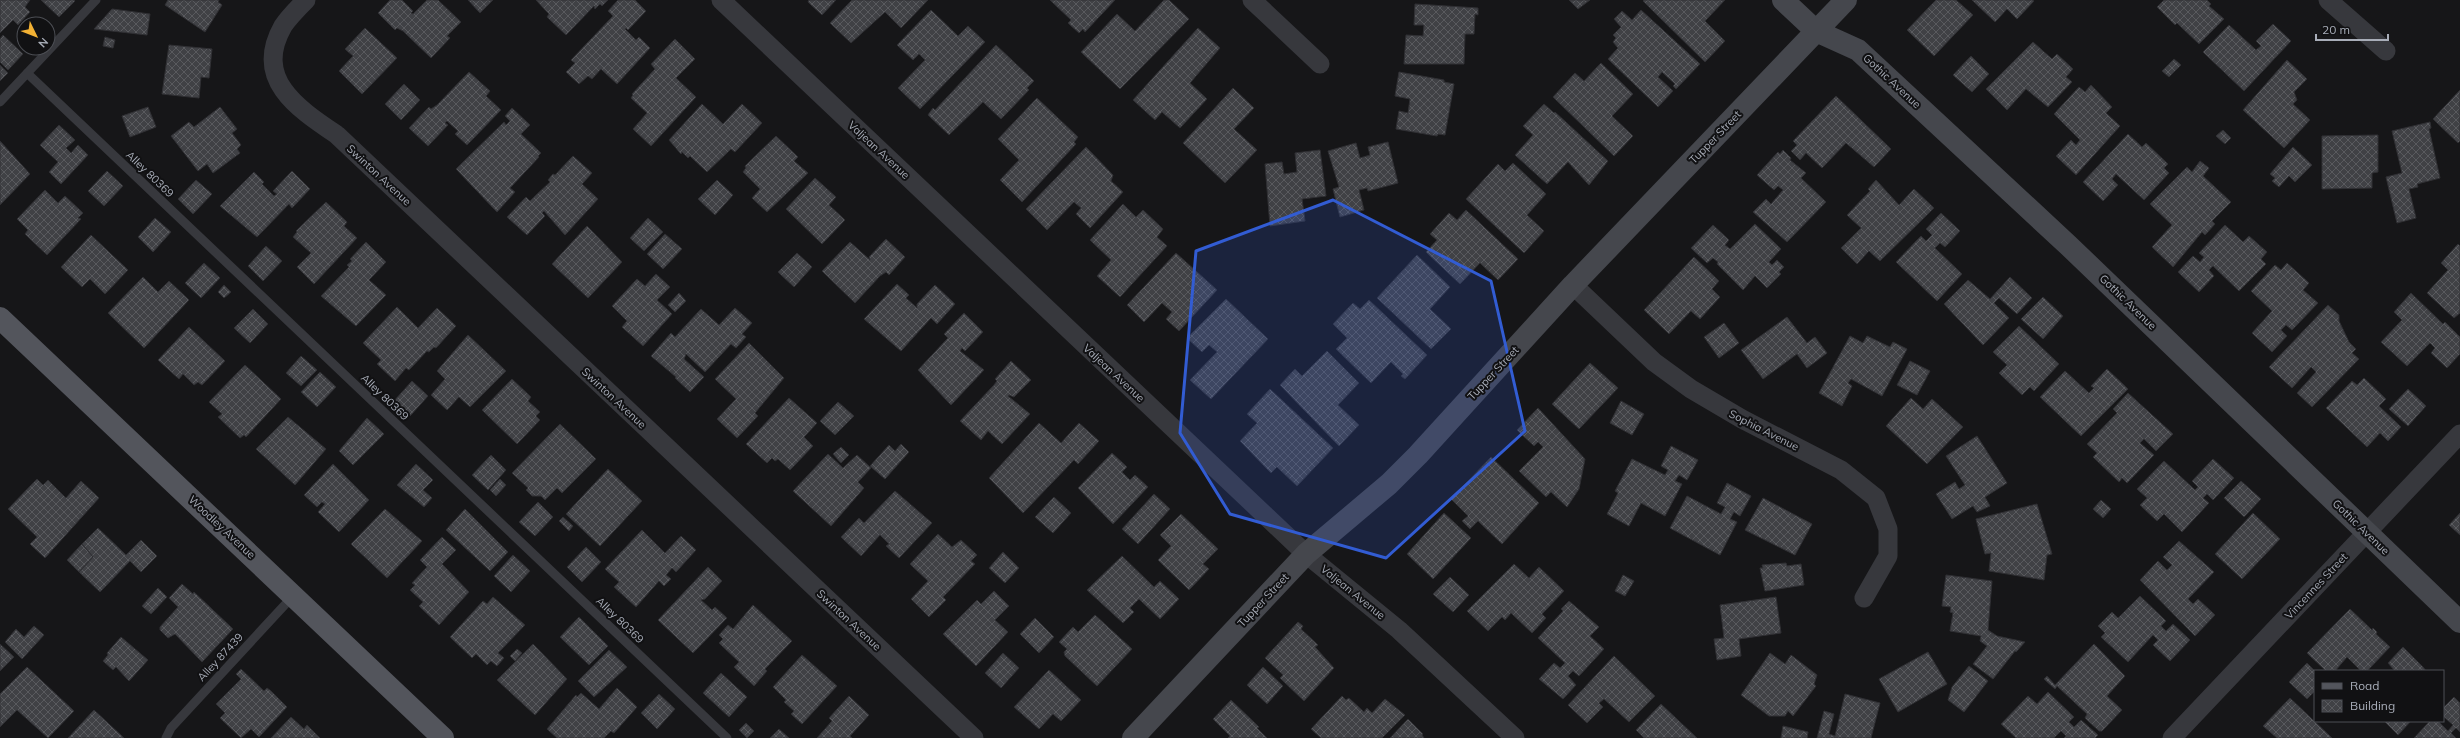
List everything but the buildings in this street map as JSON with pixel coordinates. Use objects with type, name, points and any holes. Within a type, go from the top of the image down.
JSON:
[{"type":"main road","name":"Woodley Avenue","points":[[0,318],[294,595],[443,738]]},
{"type":"street","name":"Swinton Avenue","points":[[306,0],[284,25],[274,50],[274,71],[280,87],[305,114],[337,135],[974,738]]},
{"type":"street","name":"Valjean Avenue","points":[[721,0],[1306,554],[1399,630],[1515,738]]},
{"type":"street","points":[[1252,0],[1320,64]]},
{"type":"street","name":"Gothic Avenue","points":[[1783,0],[1816,31],[1858,50],[2070,246],[2460,622]]},
{"type":"street","name":"Tupper Street","points":[[1133,738],[1306,554],[1389,484],[1574,286],[1846,0]]},
{"type":"street","points":[[2328,0],[2386,51]]},
{"type":"street","name":"Sophia Avenue","points":[[1574,286],[1654,362],[1691,389],[1742,419],[1842,470],[1876,498],[1888,529],[1888,556],[1864,598]]},
{"type":"street","name":"Vincennes Street","points":[[2172,738],[2460,434]]},
{"type":"lane","points":[[0,102],[96,0]]},
{"type":"lane","name":"Alley 80369","points":[[27,73],[727,738]]},
{"type":"lane","name":"Alley 87439","points":[[166,738],[171,728],[294,595]]},
{"type":"highlighted area","points":[[1333,200],[1491,281],[1525,431],[1386,558],[1230,514],[1180,433],[1196,251]]}]
